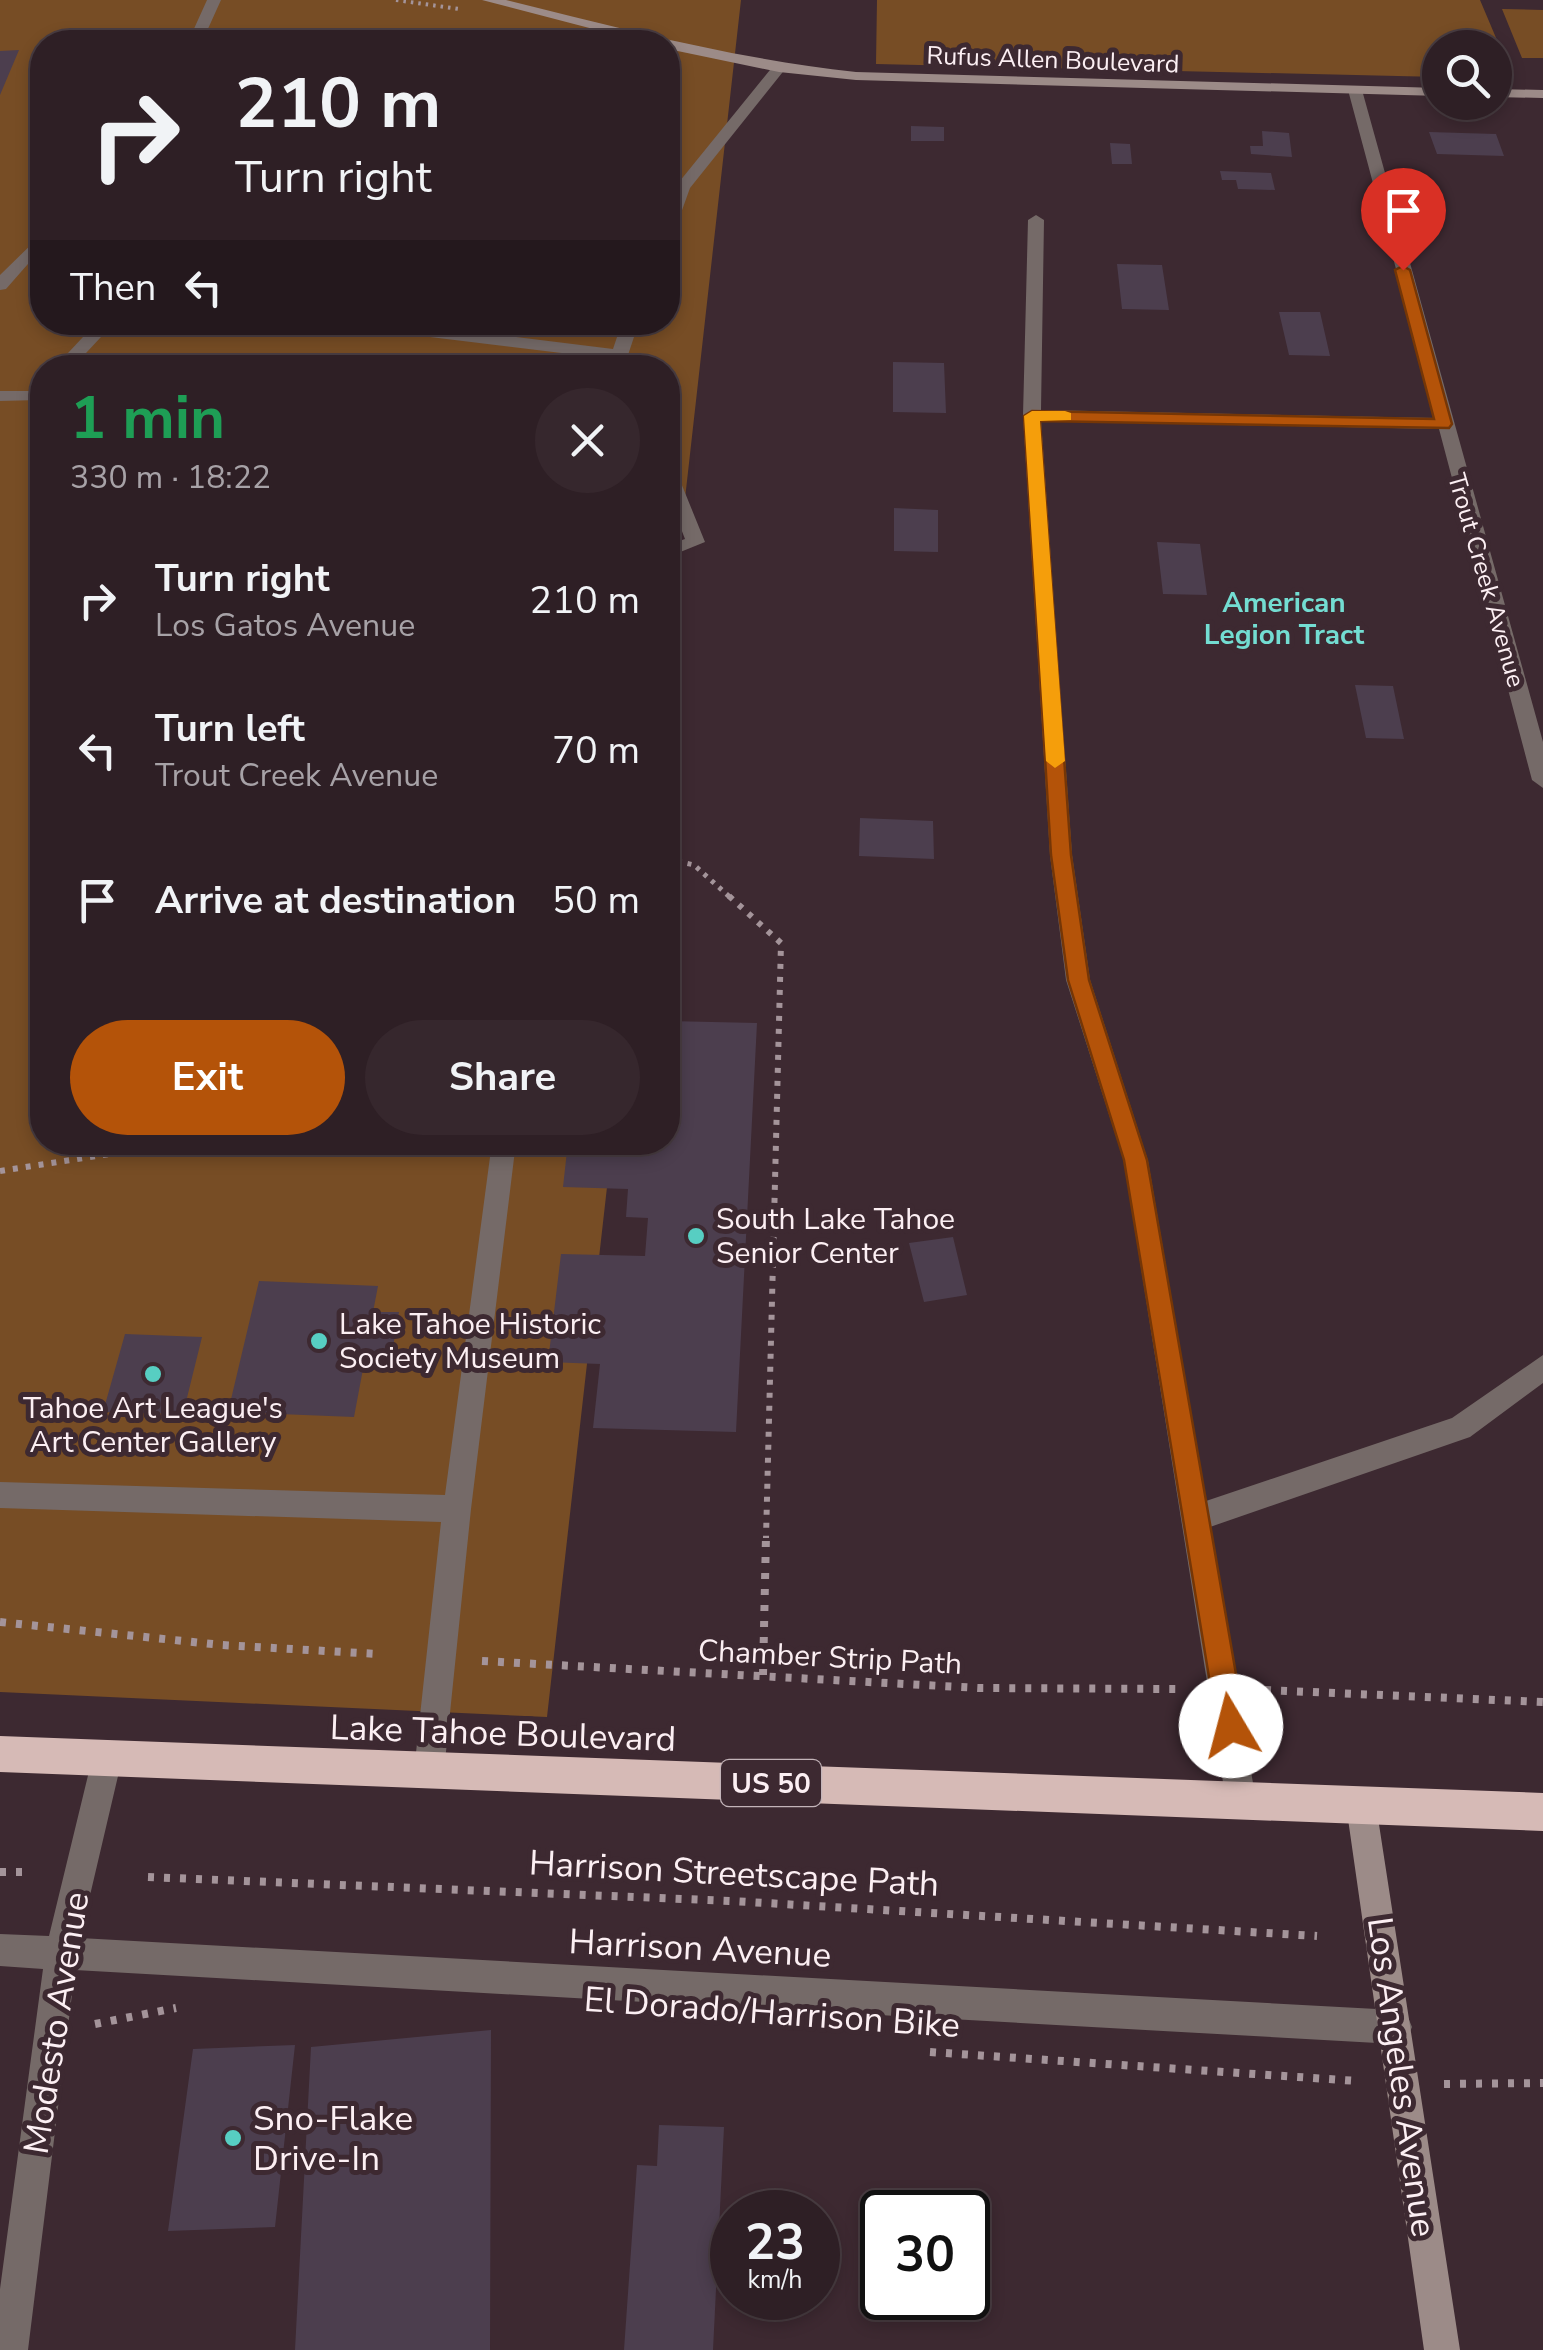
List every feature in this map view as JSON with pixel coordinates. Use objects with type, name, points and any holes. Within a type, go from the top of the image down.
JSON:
[{"type":"highway","name":"Lake Tahoe Boulevard","points":[[0,1754],[1543,1812]]},
{"type":"street","points":[[200,30],[214,0]]},
{"type":"street","points":[[489,0],[610,30]]},
{"type":"street","name":"Rufus Allen Boulevard","points":[[680,47],[779,68],[856,76],[1422,92]]},
{"type":"street","points":[[680,193],[779,68]]},
{"type":"street","name":"Trout Creek Avenue","points":[[1355,90],[1543,780]]},
{"type":"street","points":[[1512,93],[1543,94]]},
{"type":"street","points":[[1036,220],[1032,416],[1061,855],[1078,980],[1136,1160],[1241,1800]]},
{"type":"street","points":[[0,284],[30,252]]},
{"type":"street","points":[[75,355],[94,335]]},
{"type":"street","points":[[439,335],[580,355]]},
{"type":"street","points":[[0,396],[30,396]]},
{"type":"street","points":[[1032,416],[1444,424]]},
{"type":"street","points":[[680,503],[696,542],[680,547]]},
{"type":"street","points":[[429,1771],[457,1509],[502,1155]]},
{"type":"street","points":[[1197,1518],[1460,1428],[1543,1367]]},
{"type":"street","points":[[0,1496],[457,1509]]},
{"type":"street","name":"Modesto Avenue","points":[[10,2350],[60,1952],[107,1759]]},
{"type":"street","name":"Los Angeles Avenue","points":[[1361,1805],[1442,2350]]},
{"type":"street","name":"Harrison Avenue","points":[[0,1950],[1395,2027]]},
{"type":"path","points":[[680,862],[694,865],[781,943],[763,1675]]},
{"type":"path","points":[[0,1172],[105,1155]]},
{"type":"path","points":[[0,1622],[222,1645],[378,1654]]},
{"type":"path","name":"Chamber Strip Path","points":[[476,1660],[979,1688],[1183,1689]]},
{"type":"path","points":[[1259,1690],[1543,1702]]},
{"type":"path","points":[[0,1872],[23,1872]]},
{"type":"path","name":"Harrison Streetscape Path","points":[[148,1877],[423,1885],[836,1905],[1316,1936]]},
{"type":"path","points":[[50,2032],[184,2006]]},
{"type":"path","name":"El Dorado/Harrison Bike","points":[[909,2050],[1404,2084],[1543,2083]]},
{"type":"shaded area","points":[[0,0],[741,0],[680,543],[680,355],[30,355],[30,1155],[611,1155],[547,1717],[0,1692]]},
{"type":"shaded area","points":[[877,0],[1480,0],[1493,30],[1422,30],[1422,77],[876,64]]},
{"type":"shaded area","points":[[1502,9],[1543,10],[1543,58],[1522,58]]},
{"type":"building","points":[[19,50],[0,95],[0,51]]},
{"type":"building","points":[[911,126],[944,127],[944,141],[911,141]]},
{"type":"building","points":[[1262,131],[1289,133],[1292,157],[1251,154],[1250,146],[1263,146]]},
{"type":"building","points":[[1429,132],[1496,134],[1504,156],[1437,154]]},
{"type":"building","points":[[1110,143],[1130,144],[1132,164],[1112,164]]},
{"type":"building","points":[[1220,171],[1271,173],[1275,190],[1238,189],[1236,180],[1222,180]]},
{"type":"building","points":[[1117,264],[1162,265],[1169,310],[1122,309]]},
{"type":"building","points":[[1279,312],[1320,312],[1330,356],[1289,355]]},
{"type":"building","points":[[893,362],[944,363],[946,413],[893,412]]},
{"type":"building","points":[[894,508],[938,510],[938,552],[894,551]]},
{"type":"building","points":[[1157,542],[1200,544],[1207,595],[1163,594]]},
{"type":"building","points":[[1355,685],[1393,686],[1404,739],[1366,738]]},
{"type":"building","points":[[860,818],[933,821],[934,859],[859,856]]},
{"type":"building","name":"South Lake Tahoe Senior Center","points":[[680,1021],[757,1023],[736,1432],[593,1428],[600,1364],[548,1362],[561,1254],[645,1256],[648,1218],[626,1217],[628,1189],[563,1187],[567,1155],[680,1155]]},
{"type":"building","points":[[953,1237],[967,1295],[924,1302],[909,1243]]},
{"type":"building","name":"Lake Tahoe Historic Society Museum","points":[[259,1281],[378,1286],[373,1312],[399,1312],[389,1370],[363,1369],[354,1417],[228,1412]]},
{"type":"building","name":"Tahoe Art League's Art Center Gallery","points":[[125,1334],[202,1337],[183,1414],[103,1412]]},
{"type":"building","points":[[491,2030],[490,2350],[295,2350],[311,2047]]},
{"type":"building","name":"Sno-Flake Drive-In","points":[[295,2045],[275,2227],[168,2231],[193,2049]]},
{"type":"building","points":[[659,2125],[724,2127],[721,2190],[710,2190],[713,2350],[624,2350],[637,2165],[657,2166]]},
{"type":"slow traffic","points":[[1055,761],[1032,416],[1065,416]]},
{"type":"place","name":"South Lake Tahoe Senior Center","points":[[696,1236]]},
{"type":"place","name":"Lake Tahoe Historic Society Museum","points":[[319,1341]]},
{"type":"place","name":"Tahoe Art League's Art Center Gallery","points":[[153,1374]]},
{"type":"place","name":"Sno-Flake Drive-In","points":[[233,2138]]},
{"type":"district","name":"American Legion Tract","points":[[1284,618]]},
{"type":"route","points":[[1231,1726],[1136,1160],[1078,980],[1061,855],[1032,416],[1444,424],[1403,270]]}]
